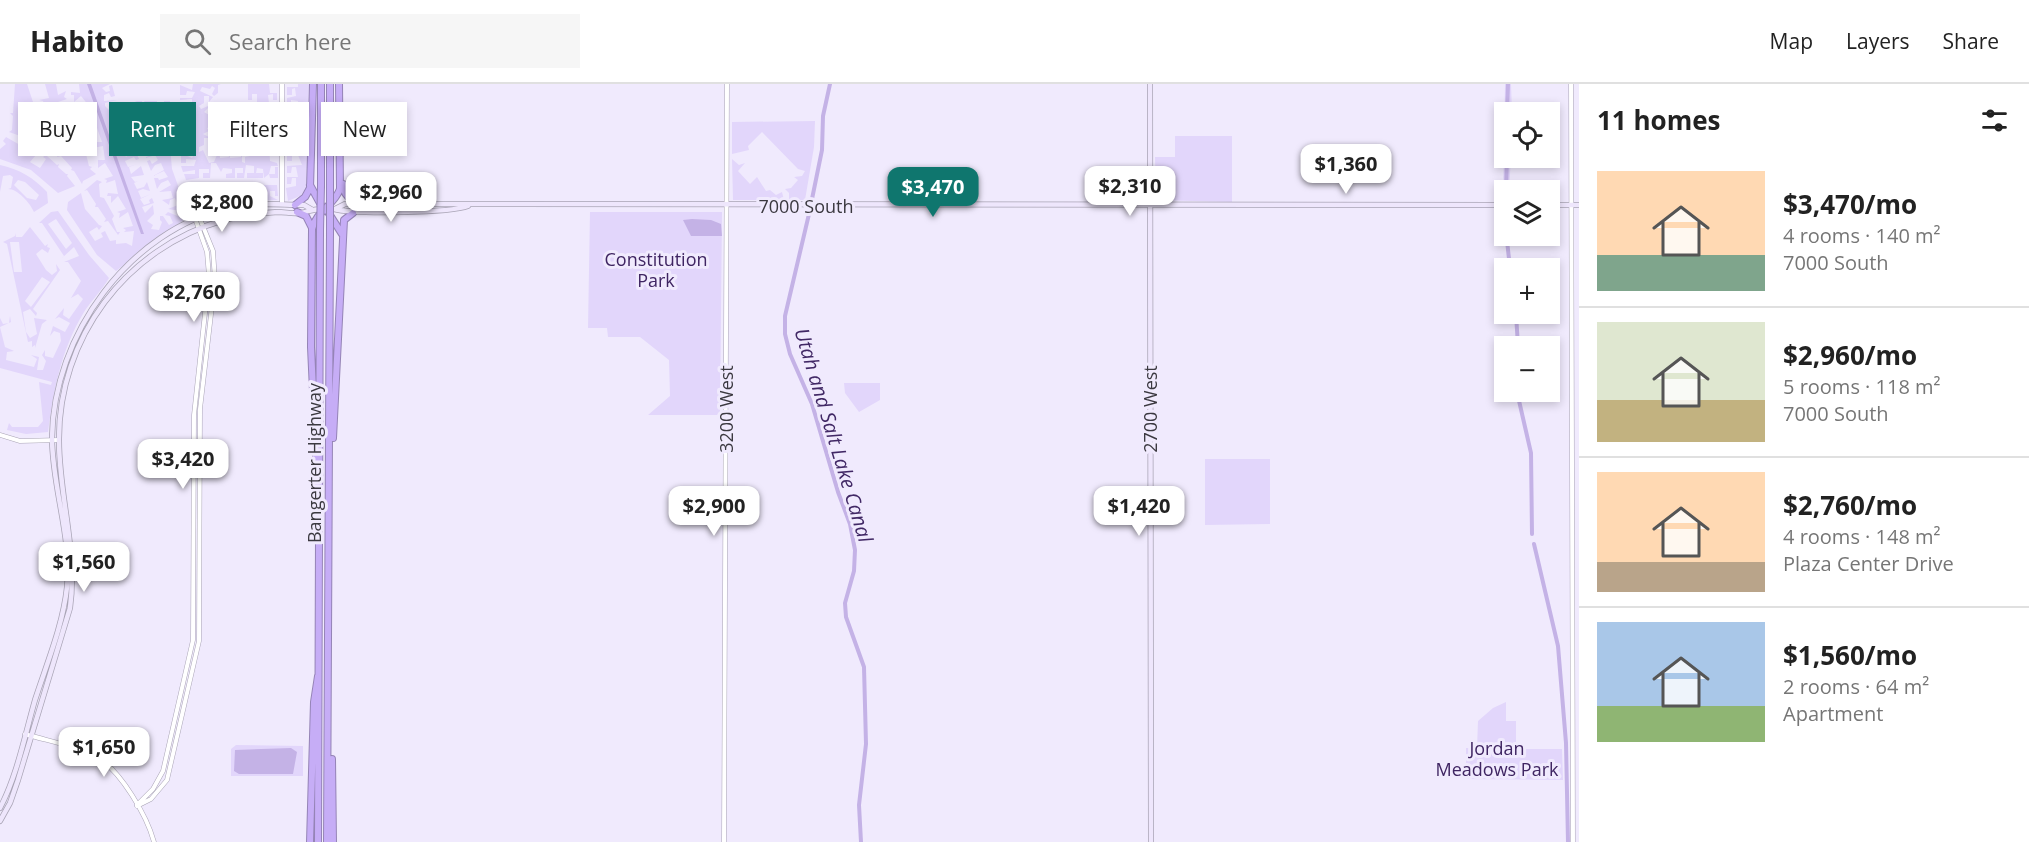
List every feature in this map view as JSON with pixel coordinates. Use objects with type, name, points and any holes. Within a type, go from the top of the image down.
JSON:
[{"type":"highway","points":[[295,205],[307,195],[310,183],[313,84]]},
{"type":"highway","name":"Bangerter Highway","points":[[318,842],[321,551],[321,84]]},
{"type":"highway","name":"Bangerter Highway","points":[[327,842],[330,84]]},
{"type":"highway","points":[[321,551],[317,519],[312,360],[312,232],[316,218],[339,193],[339,84]]},
{"type":"highway","points":[[340,169],[348,198],[382,204]]},
{"type":"highway","points":[[310,183],[313,194],[338,225],[343,240]]},
{"type":"highway","points":[[297,212],[308,218],[312,232]]},
{"type":"highway","points":[[330,462],[335,421],[344,220],[353,213]]},
{"type":"highway","points":[[310,842],[314,702],[320,664]]},
{"type":"highway","points":[[329,721],[333,775],[333,842]]},
{"type":"main road","name":"2700 West","points":[[1150,84],[1151,842]]},
{"type":"main road","name":"7000 South","points":[[0,808],[59,623],[67,587],[66,554],[52,440],[55,400],[62,369],[74,338],[93,305],[116,278],[138,257],[171,233],[198,220],[237,206],[282,204],[304,205],[311,209]]},
{"type":"main road","name":"7000 South","points":[[335,209],[345,204],[727,207],[1494,205]]},
{"type":"main road","points":[[1560,205],[1579,205]]},
{"type":"main road","name":"7000 South","points":[[0,821],[10,803],[68,618],[73,589],[72,550],[58,440],[61,405],[69,370],[84,333],[102,304],[146,259],[170,241],[201,228],[242,216],[311,209],[335,209],[353,213],[468,206]]},
{"type":"street","points":[[282,84],[282,204]]},
{"type":"street","name":"3200 West","points":[[724,842],[727,84]]},
{"type":"street","points":[[1571,84],[1573,842]]},
{"type":"street","points":[[137,806],[153,789],[163,771],[192,644],[194,415],[209,284],[208,257],[198,220]]},
{"type":"street","points":[[0,435],[20,441],[58,440]]},
{"type":"street","points":[[25,734],[96,757],[121,780],[144,815],[154,842]]},
{"type":"green space","points":[[15,84],[27,84],[33,102],[18,102],[18,135],[9,132],[12,130],[13,116],[10,113],[13,113]]},
{"type":"green space","points":[[45,84],[56,84],[58,95],[66,91],[64,97],[67,99],[58,102],[39,100],[49,98]]},
{"type":"green space","points":[[79,84],[110,84],[102,88],[106,92],[110,91],[109,86],[112,85],[115,96],[111,97],[109,93],[104,95],[104,101],[117,100],[105,103],[109,110],[109,156],[138,156],[139,159],[136,160],[134,157],[125,161],[128,167],[137,164],[129,167],[131,174],[141,166],[144,175],[131,177],[135,182],[138,181],[134,183],[137,189],[144,187],[147,182],[150,191],[143,189],[138,191],[141,198],[151,194],[140,199],[144,205],[150,203],[149,200],[152,198],[154,203],[142,207],[145,213],[153,205],[154,214],[147,221],[153,225],[151,229],[159,230],[162,222],[160,216],[163,216],[169,225],[173,223],[170,216],[165,215],[168,212],[180,217],[181,211],[168,209],[178,205],[175,198],[170,200],[169,205],[162,200],[173,198],[171,191],[159,192],[171,185],[168,180],[161,183],[157,189],[154,178],[159,180],[168,177],[164,171],[153,176],[164,170],[161,163],[155,165],[151,171],[147,161],[150,160],[152,164],[158,160],[156,156],[171,156],[172,169],[189,216],[116,271],[97,255],[67,210],[68,202],[81,193],[85,209],[102,226],[99,230],[97,227],[89,232],[95,241],[103,237],[101,233],[105,231],[110,241],[116,240],[116,244],[126,243],[132,246],[134,231],[124,232],[126,230],[123,228],[133,226],[128,212],[119,218],[120,213],[117,212],[126,209],[118,196],[111,203],[111,196],[107,196],[108,193],[118,194],[115,180],[106,183],[107,180],[104,179],[113,176],[105,163],[98,168],[98,160],[105,160],[103,146],[97,147],[97,142],[102,142],[97,128],[97,102],[86,102],[81,96],[74,102],[74,95],[71,95],[71,92],[80,93]]},
{"type":"green space","points":[[193,84],[221,84],[218,85],[218,93],[214,96],[212,94],[215,88],[212,86],[210,89],[202,87],[200,91],[213,97],[209,102],[209,96],[204,96],[204,103],[199,106],[201,109],[208,106],[204,112],[208,114],[208,132],[203,134],[208,138],[204,138],[204,145],[199,147],[199,152],[203,150],[209,163],[214,162],[216,156],[220,158],[230,156],[230,158],[242,156],[242,162],[245,163],[245,157],[270,156],[270,161],[277,163],[278,166],[271,166],[269,174],[264,178],[263,169],[257,168],[256,173],[263,173],[263,178],[247,178],[247,173],[254,173],[254,166],[246,165],[244,178],[237,178],[237,173],[243,173],[243,168],[235,168],[235,178],[226,178],[226,174],[232,173],[232,169],[223,168],[221,172],[216,163],[211,163],[210,178],[203,178],[203,173],[209,173],[209,169],[199,169],[199,178],[186,180],[184,174],[195,174],[195,170],[183,172],[181,166],[194,166],[196,160],[186,159],[186,163],[181,163],[181,156],[192,158],[196,156],[196,102],[192,102],[192,99],[180,100],[180,98],[192,98],[195,92],[187,91],[186,95],[180,95],[180,85],[192,90]]},
{"type":"green space","points":[[248,84],[269,84],[270,93],[277,93],[277,100],[273,100],[273,94],[268,95],[269,102],[257,102],[257,94],[252,94],[252,100],[248,100]]},
{"type":"green space","points":[[298,84],[309,84],[308,102],[291,100],[287,102],[287,98],[296,96],[295,88],[292,89],[292,95],[287,95],[287,87],[298,87]]},
{"type":"green space","points":[[1505,84],[1511,84],[1512,102],[1505,102]]},
{"type":"green space","points":[[815,121],[814,147],[805,200],[789,200],[789,193],[785,189],[791,188],[798,180],[794,177],[802,176],[805,171],[798,169],[762,132],[748,146],[749,150],[732,154],[732,122]]},
{"type":"green space","points":[[1175,136],[1232,136],[1232,202],[1156,200],[1155,157],[1175,157]]},
{"type":"green space","points":[[6,137],[18,144],[18,156],[35,156],[30,162],[40,168],[46,159],[43,157],[47,156],[57,165],[59,164],[58,167],[68,174],[67,176],[75,186],[58,193],[31,170],[0,159],[0,149],[6,144],[3,141]]},
{"type":"green space","points":[[61,156],[86,156],[89,166],[92,167],[90,169],[96,174],[83,181],[82,184],[71,170],[72,168]]},
{"type":"green space","points":[[287,156],[292,156],[292,161],[287,161]]},
{"type":"green space","points":[[298,156],[307,156],[306,188],[300,196],[288,201],[286,188],[296,186],[296,178],[292,178],[291,184],[287,184],[287,177],[298,177],[296,167],[292,167],[291,173],[287,173],[287,166],[302,165]]},
{"type":"green space","points":[[732,159],[739,165],[745,163],[738,171],[750,184],[757,177],[766,191],[770,190],[776,195],[782,192],[784,200],[733,200]]},
{"type":"green space","points":[[0,165],[20,172],[37,182],[47,192],[48,203],[34,212],[23,197],[16,191],[8,189],[11,188],[13,177],[10,175],[3,176],[0,192]],"holes":[[[18,180],[25,182],[39,195],[36,200],[27,198],[14,185]]]},
{"type":"green space","points":[[275,167],[278,167],[278,178],[270,178],[269,174],[275,174]]},
{"type":"green space","points":[[1504,168],[1510,168],[1510,180],[1503,180]]},
{"type":"green space","points":[[97,180],[102,182],[99,184],[100,197],[104,198],[114,216],[112,219],[117,232],[120,232],[118,235],[108,221],[104,222],[106,219],[98,207],[95,207],[96,204],[87,190],[84,191]]},
{"type":"green space","points":[[200,185],[200,201],[204,200],[203,194],[209,194],[209,190],[203,189],[202,185],[211,185],[211,195],[221,194],[221,190],[214,190],[214,185],[222,185],[223,195],[232,194],[231,190],[225,189],[225,185],[235,185],[235,193],[239,196],[243,190],[236,189],[236,185],[244,185],[244,195],[254,196],[254,190],[248,188],[247,185],[255,185],[255,194],[261,196],[265,194],[265,190],[259,189],[259,185],[277,185],[278,196],[275,196],[275,191],[270,191],[270,196],[278,200],[227,201],[227,205],[203,212],[199,210],[191,190]]},
{"type":"green space","points":[[58,211],[89,255],[109,278],[84,312],[64,355],[48,432],[26,434],[7,430],[9,423],[12,427],[38,427],[43,421],[39,382],[51,385],[52,382],[0,368],[0,327],[5,347],[14,351],[7,352],[6,360],[34,367],[37,359],[31,355],[39,357],[37,370],[43,370],[46,361],[42,355],[45,350],[45,356],[53,358],[61,341],[60,333],[54,331],[50,336],[53,326],[65,332],[70,323],[59,317],[55,319],[64,308],[63,315],[69,319],[83,299],[78,294],[71,298],[81,281],[68,262],[64,262],[79,256],[74,247],[62,258],[64,256],[42,223],[39,223],[51,212]],"holes":[[[56,219],[72,243],[66,249],[48,224]]]},
{"type":"green space","name":"Constitution Park","points":[[590,212],[722,212],[720,415],[648,415],[670,396],[669,360],[640,337],[608,337],[607,328],[588,328]]},
{"type":"green space","points":[[30,227],[45,246],[48,244],[47,247],[50,248],[48,253],[42,249],[36,254],[46,270],[52,275],[57,271],[56,264],[60,270],[33,309],[37,313],[36,316],[30,309],[23,312],[26,332],[30,338],[37,334],[34,318],[47,320],[42,324],[35,348],[35,345],[32,347],[32,341],[28,342],[7,244],[3,242],[15,236],[15,233],[16,237],[22,237]],"holes":[[[10,242],[19,242],[22,272],[14,272]],[[42,277],[50,282],[31,307],[25,301]]]},
{"type":"green space","points":[[844,383],[880,383],[880,400],[859,412],[845,393]]},
{"type":"green space","points":[[1205,459],[1270,459],[1270,524],[1205,525]]},
{"type":"green space","name":"Jordan Meadows Park","points":[[1506,702],[1506,721],[1516,721],[1516,749],[1562,749],[1563,780],[1466,779],[1466,748],[1477,748],[1478,721],[1493,708]]},
{"type":"green space","points":[[236,745],[303,746],[303,776],[231,776],[231,749]]},
{"type":"shaded area","points":[[87,84],[91,84],[109,135],[109,145],[97,112],[97,102],[93,102]]},
{"type":"shaded area","points":[[113,156],[116,156],[144,234],[141,234]]},
{"type":"shaded area","points":[[683,220],[711,220],[721,224],[722,236],[691,236]]},
{"type":"shaded area","points":[[291,748],[297,752],[293,774],[239,774],[234,771],[235,750]]},
{"type":"waterway","name":"Utah and Salt Lake Canal","points":[[812,199],[822,150],[823,116],[830,84]]},
{"type":"waterway","points":[[1507,102],[1508,84]]},
{"type":"waterway","points":[[1506,180],[1507,168]]},
{"type":"waterway","name":"Utah and Salt Lake Canal","points":[[809,214],[785,316],[785,334],[790,354],[812,404],[850,524],[855,550],[854,571],[845,603],[846,617],[864,667],[866,744],[859,805],[861,842]]},
{"type":"waterway","points":[[1508,246],[1509,258]]},
{"type":"waterway","points":[[1517,324],[1517,336]]},
{"type":"waterway","points":[[1519,402],[1531,453],[1532,534]]},
{"type":"waterway","points":[[1534,544],[1558,646],[1566,743],[1568,842]]}]
